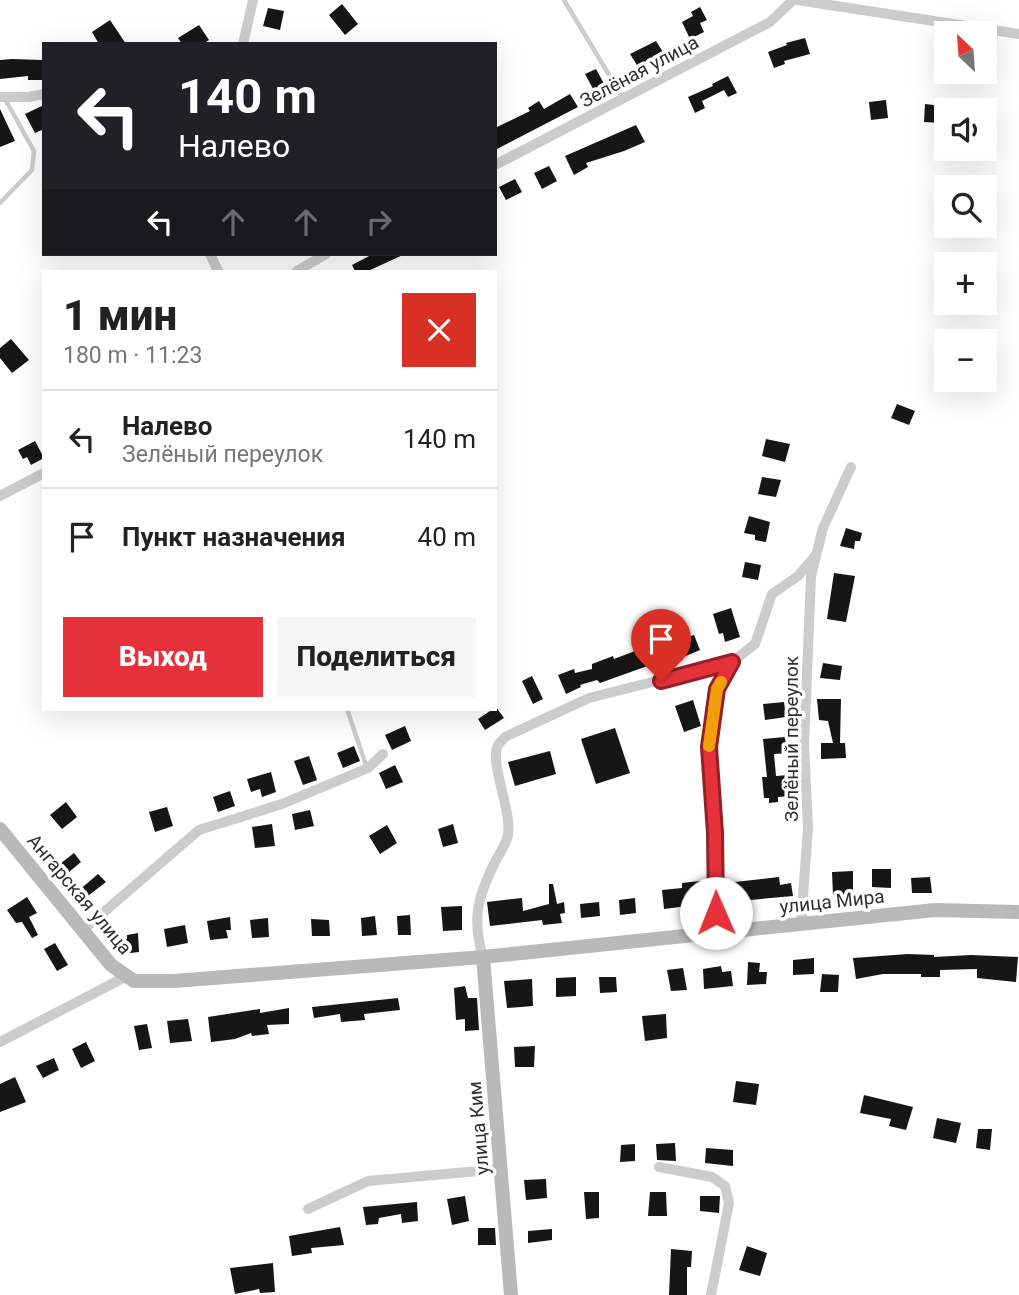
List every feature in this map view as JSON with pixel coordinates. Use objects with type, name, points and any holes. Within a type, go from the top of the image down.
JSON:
[{"type":"street","name":"Зелёная улица","points":[[497,164],[770,22],[795,0],[1019,34]]},
{"type":"street","points":[[243,42],[251,2]]},
{"type":"street","points":[[2,97],[42,94]]},
{"type":"street","points":[[299,270],[323,256]]},
{"type":"street","name":"Зелёный переулок","points":[[800,924],[808,827],[804,745],[811,576],[823,528],[851,467]]},
{"type":"street","points":[[0,496],[42,474]]},
{"type":"street","name":"Зелёный переулок","points":[[715,933],[715,833],[709,747],[717,689],[732,662],[755,644],[772,594],[798,576],[816,554]]},
{"type":"street","name":"Зелёный переулок","points":[[483,957],[477,939],[476,916],[482,889],[508,837],[508,812],[497,762],[498,746],[505,737],[589,698],[732,662]]},
{"type":"street","points":[[82,931],[199,830],[282,804],[368,768],[383,754]]},
{"type":"street","name":"Ангарская улица","points":[[0,829],[111,965],[131,978]]},
{"type":"street","name":"улица Мира","points":[[131,978],[174,981],[483,957],[935,910],[1019,912]]},
{"type":"street","name":"улица Ким","points":[[483,957],[511,1295]]},
{"type":"street","points":[[0,1042],[131,978]]},
{"type":"street","points":[[659,1167],[712,1177],[725,1186],[729,1203],[710,1295]]},
{"type":"street","points":[[309,1209],[368,1181],[501,1169]]},
{"type":"lane","points":[[564,0],[623,99]]},
{"type":"lane","points":[[0,203],[32,170],[34,151],[2,97]]},
{"type":"lane","points":[[348,711],[368,768]]},
{"type":"building","points":[[342,4],[358,24],[345,35],[329,15]]},
{"type":"building","points":[[700,7],[707,20],[700,23],[704,32],[690,39],[682,22],[693,16],[691,12]]},
{"type":"building","points":[[268,8],[284,11],[280,30],[263,26]]},
{"type":"building","points":[[110,20],[125,42],[98,42],[92,32]]},
{"type":"building","points":[[199,25],[209,40],[181,42],[178,38]]},
{"type":"building","points":[[805,38],[810,54],[784,61],[785,64],[774,68],[768,52]]},
{"type":"building","points":[[656,41],[666,57],[640,70],[630,54]]},
{"type":"building","points":[[0,60],[42,60],[42,80],[28,80],[28,76],[0,79]]},
{"type":"building","points":[[596,69],[608,91],[597,96],[585,74]]},
{"type":"building","points":[[728,76],[737,93],[728,97],[724,90],[702,101],[705,108],[695,113],[688,97]]},
{"type":"building","points":[[570,94],[578,107],[497,149],[497,127],[530,111],[528,108],[539,101],[544,109]]},
{"type":"building","points":[[886,100],[888,118],[871,120],[869,102]]},
{"type":"building","points":[[925,104],[934,105],[934,123],[924,122]]},
{"type":"building","points":[[42,106],[42,130],[35,133],[25,114]]},
{"type":"building","points":[[0,109],[15,141],[0,147]]},
{"type":"building","points":[[636,125],[645,142],[586,163],[588,167],[574,175],[565,156]]},
{"type":"building","points":[[549,166],[557,181],[542,189],[534,173]]},
{"type":"building","points":[[515,179],[522,192],[506,200],[499,187]]},
{"type":"building","points":[[369,256],[401,256],[370,270],[354,270],[352,265]]},
{"type":"building","points":[[11,339],[29,360],[12,373],[0,358],[0,348]]},
{"type":"building","points":[[897,404],[915,411],[909,425],[891,418]]},
{"type":"building","points":[[766,439],[790,444],[785,462],[762,456]]},
{"type":"building","points":[[35,441],[42,459],[31,465],[27,457],[23,459],[18,450]]},
{"type":"building","points":[[762,477],[781,480],[776,497],[758,494]]},
{"type":"building","points":[[749,516],[770,522],[766,542],[755,540],[755,535],[744,533]]},
{"type":"building","points":[[846,528],[862,533],[860,541],[855,541],[854,549],[840,546]]},
{"type":"building","points":[[745,562],[761,565],[758,580],[742,577]]},
{"type":"building","points":[[834,573],[855,576],[846,622],[827,619]]},
{"type":"building","points":[[731,608],[740,637],[725,642],[723,633],[719,634],[713,614]]},
{"type":"building","points":[[694,635],[700,650],[681,658],[674,642]]},
{"type":"building","points":[[648,646],[653,664],[600,683],[597,680],[580,685],[581,687],[566,694],[558,675],[574,669],[575,673],[592,669],[592,664]]},
{"type":"building","points":[[823,663],[842,666],[840,680],[820,678]]},
{"type":"building","points":[[532,676],[543,699],[533,704],[522,681]]},
{"type":"building","points":[[817,699],[841,699],[840,743],[845,743],[846,758],[821,759],[821,743],[833,743],[828,721],[819,720]]},
{"type":"building","points":[[693,700],[701,726],[684,732],[675,706]]},
{"type":"building","points":[[784,702],[786,717],[765,720],[763,704]]},
{"type":"building","points":[[497,708],[504,718],[485,730],[478,719],[490,711],[497,711]]},
{"type":"building","points":[[405,726],[411,741],[392,750],[385,735]]},
{"type":"building","points":[[615,728],[630,773],[596,784],[581,739]]},
{"type":"building","points":[[785,737],[787,753],[774,754],[776,776],[789,775],[791,796],[778,797],[778,802],[769,803],[769,798],[764,798],[762,777],[767,777],[763,739]]},
{"type":"building","points":[[354,746],[360,761],[343,768],[337,753]]},
{"type":"building","points":[[550,751],[556,774],[515,786],[508,762]]},
{"type":"building","points":[[309,756],[317,780],[303,785],[294,761]]},
{"type":"building","points":[[395,765],[403,782],[386,789],[379,773]]},
{"type":"building","points":[[271,772],[276,792],[262,797],[260,789],[251,792],[247,779]]},
{"type":"building","points":[[230,791],[235,806],[218,812],[213,797]]},
{"type":"building","points":[[66,802],[77,817],[62,829],[50,815]]},
{"type":"building","points":[[167,807],[173,826],[155,832],[149,812]]},
{"type":"building","points":[[310,810],[314,826],[295,830],[292,814]]},
{"type":"building","points":[[272,824],[275,846],[255,848],[252,827]]},
{"type":"building","points":[[453,824],[458,843],[443,847],[438,829]]},
{"type":"building","points":[[387,825],[397,843],[380,854],[369,836]]},
{"type":"building","points":[[74,853],[81,862],[63,877],[56,867]]},
{"type":"building","points":[[872,869],[891,869],[891,888],[872,887]]},
{"type":"building","points":[[853,871],[853,894],[833,895],[832,872]]},
{"type":"building","points":[[98,874],[106,882],[84,899],[78,891]]},
{"type":"building","points":[[779,877],[780,885],[791,883],[793,896],[728,902],[726,883]]},
{"type":"building","points":[[930,877],[932,893],[912,893],[911,878]]},
{"type":"building","points":[[700,881],[703,904],[664,909],[662,890],[682,888],[682,883]]},
{"type":"building","points":[[549,884],[553,884],[557,904],[564,902],[565,913],[560,914],[562,923],[543,925],[542,920],[490,926],[487,902],[522,898],[523,911],[549,904]]},
{"type":"building","points":[[27,897],[37,913],[29,917],[38,935],[32,938],[22,922],[16,923],[7,910]]},
{"type":"building","points":[[635,898],[636,913],[620,915],[619,900]]},
{"type":"building","points":[[599,902],[600,916],[581,918],[580,904]]},
{"type":"building","points":[[462,906],[462,930],[443,931],[441,907]]},
{"type":"building","points":[[410,915],[411,935],[398,935],[397,916]]},
{"type":"building","points":[[375,916],[377,935],[362,936],[361,918]]},
{"type":"building","points":[[230,917],[231,930],[226,930],[228,938],[210,940],[207,921]]},
{"type":"building","points":[[268,918],[269,937],[252,938],[250,920]]},
{"type":"building","points":[[311,919],[329,920],[330,936],[312,936]]},
{"type":"building","points":[[185,925],[188,943],[167,947],[164,929]]},
{"type":"building","points":[[138,933],[139,952],[122,954],[119,939],[127,939],[127,935]]},
{"type":"building","points":[[55,943],[68,965],[57,971],[44,949]]},
{"type":"building","points":[[908,954],[934,957],[1018,957],[1016,982],[977,978],[977,969],[940,970],[940,977],[883,974],[856,979],[853,958]]},
{"type":"building","points":[[814,958],[814,974],[793,975],[793,960]]},
{"type":"building","points":[[748,962],[760,963],[759,972],[767,972],[766,984],[747,985]]},
{"type":"building","points":[[721,966],[722,972],[731,971],[733,986],[704,989],[703,969]]},
{"type":"building","points":[[683,968],[687,990],[671,991],[667,970]]},
{"type":"building","points":[[822,974],[839,975],[838,992],[820,992]]},
{"type":"building","points":[[576,977],[576,996],[556,997],[556,978]]},
{"type":"building","points":[[599,977],[616,977],[617,992],[600,993]]},
{"type":"building","points":[[532,979],[533,1006],[507,1008],[504,981]]},
{"type":"building","points":[[465,986],[468,998],[477,998],[479,1030],[465,1031],[465,1019],[456,1020],[454,988]]},
{"type":"building","points":[[398,998],[400,1010],[364,1014],[365,1020],[341,1022],[340,1014],[314,1018],[312,1007]]},
{"type":"building","points":[[289,1008],[289,1024],[267,1025],[269,1034],[252,1036],[251,1033],[235,1039],[211,1042],[208,1017],[260,1009],[260,1013]]},
{"type":"building","points":[[666,1014],[667,1038],[645,1041],[642,1016]]},
{"type":"building","points":[[188,1019],[192,1041],[170,1043],[167,1021]]},
{"type":"building","points":[[147,1024],[152,1048],[139,1050],[134,1026]]},
{"type":"building","points":[[86,1042],[95,1061],[81,1068],[72,1049]]},
{"type":"building","points":[[535,1046],[534,1067],[515,1067],[514,1047]]},
{"type":"building","points":[[54,1058],[59,1070],[43,1078],[36,1066]]},
{"type":"building","points":[[15,1077],[26,1102],[0,1112],[0,1084]]},
{"type":"building","points":[[736,1081],[759,1084],[756,1105],[733,1102]]},
{"type":"building","points":[[864,1095],[913,1107],[906,1130],[889,1126],[891,1119],[860,1113]]},
{"type":"building","points":[[937,1118],[961,1123],[956,1143],[933,1138]]},
{"type":"building","points":[[978,1129],[992,1129],[990,1150],[976,1148]]},
{"type":"building","points":[[675,1143],[676,1161],[657,1160],[656,1144]]},
{"type":"building","points":[[635,1144],[635,1161],[620,1162],[621,1145]]},
{"type":"building","points":[[706,1148],[733,1150],[733,1166],[705,1163]]},
{"type":"building","points":[[546,1179],[547,1198],[526,1200],[524,1180]]},
{"type":"building","points":[[584,1192],[599,1192],[599,1218],[586,1219]]},
{"type":"building","points":[[650,1192],[666,1192],[667,1216],[648,1216]]},
{"type":"building","points":[[465,1196],[469,1221],[452,1225],[447,1199]]},
{"type":"building","points":[[700,1196],[720,1196],[719,1213],[700,1211]]},
{"type":"building","points":[[417,1202],[418,1221],[402,1223],[401,1214],[379,1218],[378,1224],[366,1225],[363,1207]]},
{"type":"building","points":[[340,1227],[344,1245],[311,1248],[312,1253],[292,1256],[289,1236]]},
{"type":"building","points":[[478,1228],[495,1228],[496,1245],[478,1245]]},
{"type":"building","points":[[552,1229],[552,1240],[528,1243],[528,1231]]},
{"type":"building","points":[[747,1246],[767,1253],[760,1276],[739,1270]]},
{"type":"building","points":[[671,1249],[692,1251],[691,1267],[687,1267],[687,1295],[669,1295]]},
{"type":"building","points":[[273,1263],[275,1292],[260,1293],[259,1289],[235,1294],[230,1268]]},
{"type":"slow traffic","points":[[709,746],[717,689],[721,682]]},
{"type":"route","points":[[661,681],[732,662],[717,689],[709,747],[715,833],[716,913]]}]
